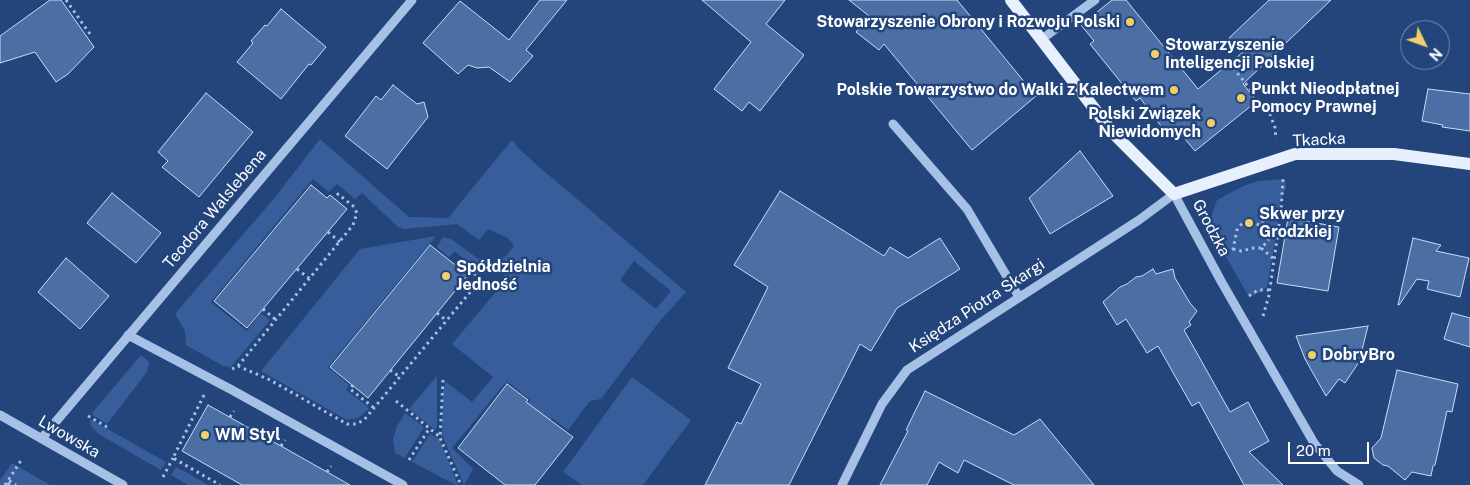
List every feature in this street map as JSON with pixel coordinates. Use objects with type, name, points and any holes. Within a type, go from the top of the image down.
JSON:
[{"type":"main road","name":"Grodzka","points":[[1011,0],[1113,133],[1174,194]]},
{"type":"main road","name":"Tkacka","points":[[1174,194],[1296,154],[1394,154],[1470,164]]},
{"type":"street","name":"Teodora Walslebena","points":[[42,438],[412,0]]},
{"type":"street","points":[[1042,39],[1095,0]]},
{"type":"street","points":[[893,124],[967,209],[1018,297]]},
{"type":"street","name":"Księdza Piotra Skargi","points":[[842,485],[882,404],[907,370],[1139,220],[1174,194]]},
{"type":"street","name":"Grodzka","points":[[1174,194],[1221,281],[1314,443],[1337,471],[1359,485]]},
{"type":"street","points":[[128,336],[232,390],[403,485]]},
{"type":"street","name":"Lwowska","points":[[0,415],[123,485]]},
{"type":"path","points":[[66,0],[90,34],[86,37]]},
{"type":"path","points":[[1220,66],[1227,60],[1270,114],[1275,128],[1277,144]]},
{"type":"path","points":[[1262,321],[1269,290],[1281,211],[1282,176]]},
{"type":"path","points":[[225,369],[234,369],[238,366],[353,225],[357,213],[338,194],[335,199]]},
{"type":"path","points":[[1259,225],[1269,216],[1281,211]]},
{"type":"path","points":[[1224,253],[1233,248],[1242,251],[1261,248],[1270,237],[1270,231],[1262,225],[1248,220],[1243,222],[1236,230],[1233,248]]},
{"type":"path","points":[[328,232],[340,242]]},
{"type":"path","points":[[1261,248],[1274,260]]},
{"type":"path","points":[[238,366],[270,380],[347,424],[356,424],[364,420],[481,280],[464,266]]},
{"type":"path","points":[[297,269],[310,279]]},
{"type":"path","points":[[1248,297],[1258,290],[1269,290]]},
{"type":"path","points":[[263,309],[276,319]]},
{"type":"path","points":[[437,313],[446,321]]},
{"type":"path","points":[[390,370],[400,377]]},
{"type":"path","points":[[440,438],[443,380]]},
{"type":"path","points":[[353,386],[350,389],[374,408]]},
{"type":"path","points":[[163,477],[209,387]]},
{"type":"path","points":[[396,401],[440,438],[461,485]]},
{"type":"path","points":[[88,416],[107,427]]},
{"type":"path","points":[[409,460],[430,428]]},
{"type":"path","points":[[173,458],[220,485]]},
{"type":"path","points":[[5,485],[22,459]]},
{"type":"path","points":[[8,480],[9,485]]},
{"type":"path","points":[[8,480],[16,485]]},
{"type":"shaded area","points":[[320,139],[409,217],[448,218],[512,140],[537,165],[686,292],[659,322],[601,399],[590,401],[568,430],[552,418],[550,420],[527,404],[530,400],[507,381],[452,448],[473,469],[464,485],[442,435],[443,390],[446,382],[472,402],[493,377],[452,344],[505,281],[502,257],[504,258],[514,246],[508,238],[488,229],[479,240],[457,224],[404,229],[398,227],[362,193],[355,199],[337,184],[329,192],[313,179],[211,302],[247,331],[261,313],[270,320],[231,367],[223,366],[186,345],[185,331],[175,314],[276,196]],"holes":[[[634,261],[671,291],[656,309],[620,280]]]},
{"type":"shaded area","points":[[1285,179],[1286,187],[1280,203],[1267,287],[1249,297],[1222,250],[1214,240],[1209,223],[1217,200],[1245,185],[1259,181]]},
{"type":"shaded area","points":[[436,236],[328,367],[349,385],[346,390],[369,409],[358,418],[347,420],[261,371],[360,249]]},
{"type":"shaded area","points":[[443,237],[451,239],[484,263],[485,266],[480,274],[455,251],[449,257],[437,247]]},
{"type":"shaded area","points":[[141,355],[149,362],[147,372],[107,424],[94,416],[92,413]]},
{"type":"shaded area","points":[[437,376],[437,426],[435,430],[409,409]]},
{"type":"shaded area","points":[[632,377],[691,420],[643,485],[582,485],[563,472]]},
{"type":"shaded area","points":[[405,413],[424,427],[405,458],[395,453],[393,439],[397,426]]},
{"type":"shaded area","points":[[90,419],[166,462],[161,470],[100,435],[91,426]]},
{"type":"shaded area","points":[[430,434],[439,439],[458,485],[412,462]]},
{"type":"shaded area","points":[[12,463],[50,485],[0,485],[0,480]]},
{"type":"shaded area","points":[[176,467],[208,485],[188,485],[171,475]]},
{"type":"building","points":[[50,0],[61,0],[94,47],[68,74],[56,82],[35,52],[0,63],[0,36]]},
{"type":"building","points":[[540,0],[567,0],[526,50],[533,56],[510,82],[489,67],[477,68],[468,65],[458,74],[423,43],[460,1],[509,40]]},
{"type":"building","points":[[702,0],[785,0],[766,24],[804,55],[760,111],[749,102],[742,111],[714,89],[751,42]]},
{"type":"building","points":[[849,0],[957,0],[1036,96],[972,150],[884,44],[879,50],[856,32],[869,16]]},
{"type":"building","points":[[1112,0],[1126,0],[1198,89],[1243,52],[1229,38],[1269,0],[1331,0],[1243,84],[1257,101],[1195,151],[1176,128],[1167,134],[1140,98],[1136,101],[1090,44],[1094,41],[1081,25]]},
{"type":"building","points":[[281,9],[326,47],[311,65],[309,64],[281,99],[237,62],[253,43],[251,41]]},
{"type":"building","points":[[393,85],[417,104],[424,102],[428,117],[387,169],[345,136],[376,96],[381,100]]},
{"type":"building","points":[[1428,89],[1470,94],[1470,131],[1442,127],[1443,125],[1422,121]]},
{"type":"building","points":[[206,93],[253,132],[199,197],[162,167],[168,161],[158,152]]},
{"type":"building","points":[[1080,151],[1113,196],[1050,234],[1029,198]]},
{"type":"building","points":[[311,185],[327,198],[330,195],[347,209],[247,328],[214,301]]},
{"type":"building","points":[[780,191],[884,256],[890,247],[908,258],[940,238],[960,269],[897,308],[871,351],[860,344],[789,485],[705,485],[737,422],[741,424],[761,384],[728,368],[768,287],[734,265]]},
{"type":"building","points":[[112,193],[161,233],[136,263],[87,223]]},
{"type":"building","points":[[1288,218],[1339,227],[1328,291],[1277,283]]},
{"type":"building","points":[[1413,238],[1441,245],[1436,251],[1469,258],[1460,297],[1427,289],[1429,281],[1417,279],[1398,305]]},
{"type":"building","points":[[430,245],[468,275],[368,398],[330,367]]},
{"type":"building","points":[[66,258],[109,296],[80,329],[38,292]]},
{"type":"building","points":[[1153,269],[1156,274],[1173,269],[1175,278],[1197,311],[1189,322],[1191,325],[1184,330],[1230,412],[1248,402],[1269,441],[1249,452],[1283,485],[1244,485],[1199,402],[1192,406],[1158,346],[1147,353],[1126,319],[1117,325],[1103,302],[1120,287]]},
{"type":"building","points":[[1452,313],[1470,318],[1470,347],[1444,339]]},
{"type":"building","points":[[1368,326],[1359,362],[1345,383],[1339,379],[1326,396],[1305,359],[1296,336]]},
{"type":"building","points":[[1397,370],[1458,384],[1452,412],[1447,411],[1431,476],[1412,472],[1405,480],[1388,466],[1383,465],[1374,458],[1372,448],[1381,438]]},
{"type":"building","points":[[507,384],[528,400],[526,402],[573,437],[535,485],[505,485],[458,448]]},
{"type":"building","points":[[925,391],[1014,435],[1040,419],[1094,485],[1014,485],[964,460],[958,473],[939,462],[927,485],[880,485],[908,431],[906,430]]},
{"type":"building","points":[[208,405],[350,485],[242,485],[182,451]]},
{"type":"place","name":"Stowarzyszenie Obrony i Rozwoju Polski","points":[[1130,22]]},
{"type":"place","name":"Stowarzyszenie Inteligencji Polskiej","points":[[1155,54]]},
{"type":"place","name":"Polskie Towarzystwo do Walki z Kalectwem","points":[[1174,90]]},
{"type":"place","name":"Punkt Nieodpłatnej Pomocy Prawnej","points":[[1241,98]]},
{"type":"place","name":"Polski Związek Niewidomych","points":[[1211,123]]},
{"type":"place","name":"Skwer przy Grodzkiej","points":[[1249,223]]},
{"type":"place","name":"Spółdzielnia Jedność","points":[[446,276]]},
{"type":"place","name":"DobryBro","points":[[1312,355]]},
{"type":"place","name":"WM Styl","points":[[205,435]]}]
